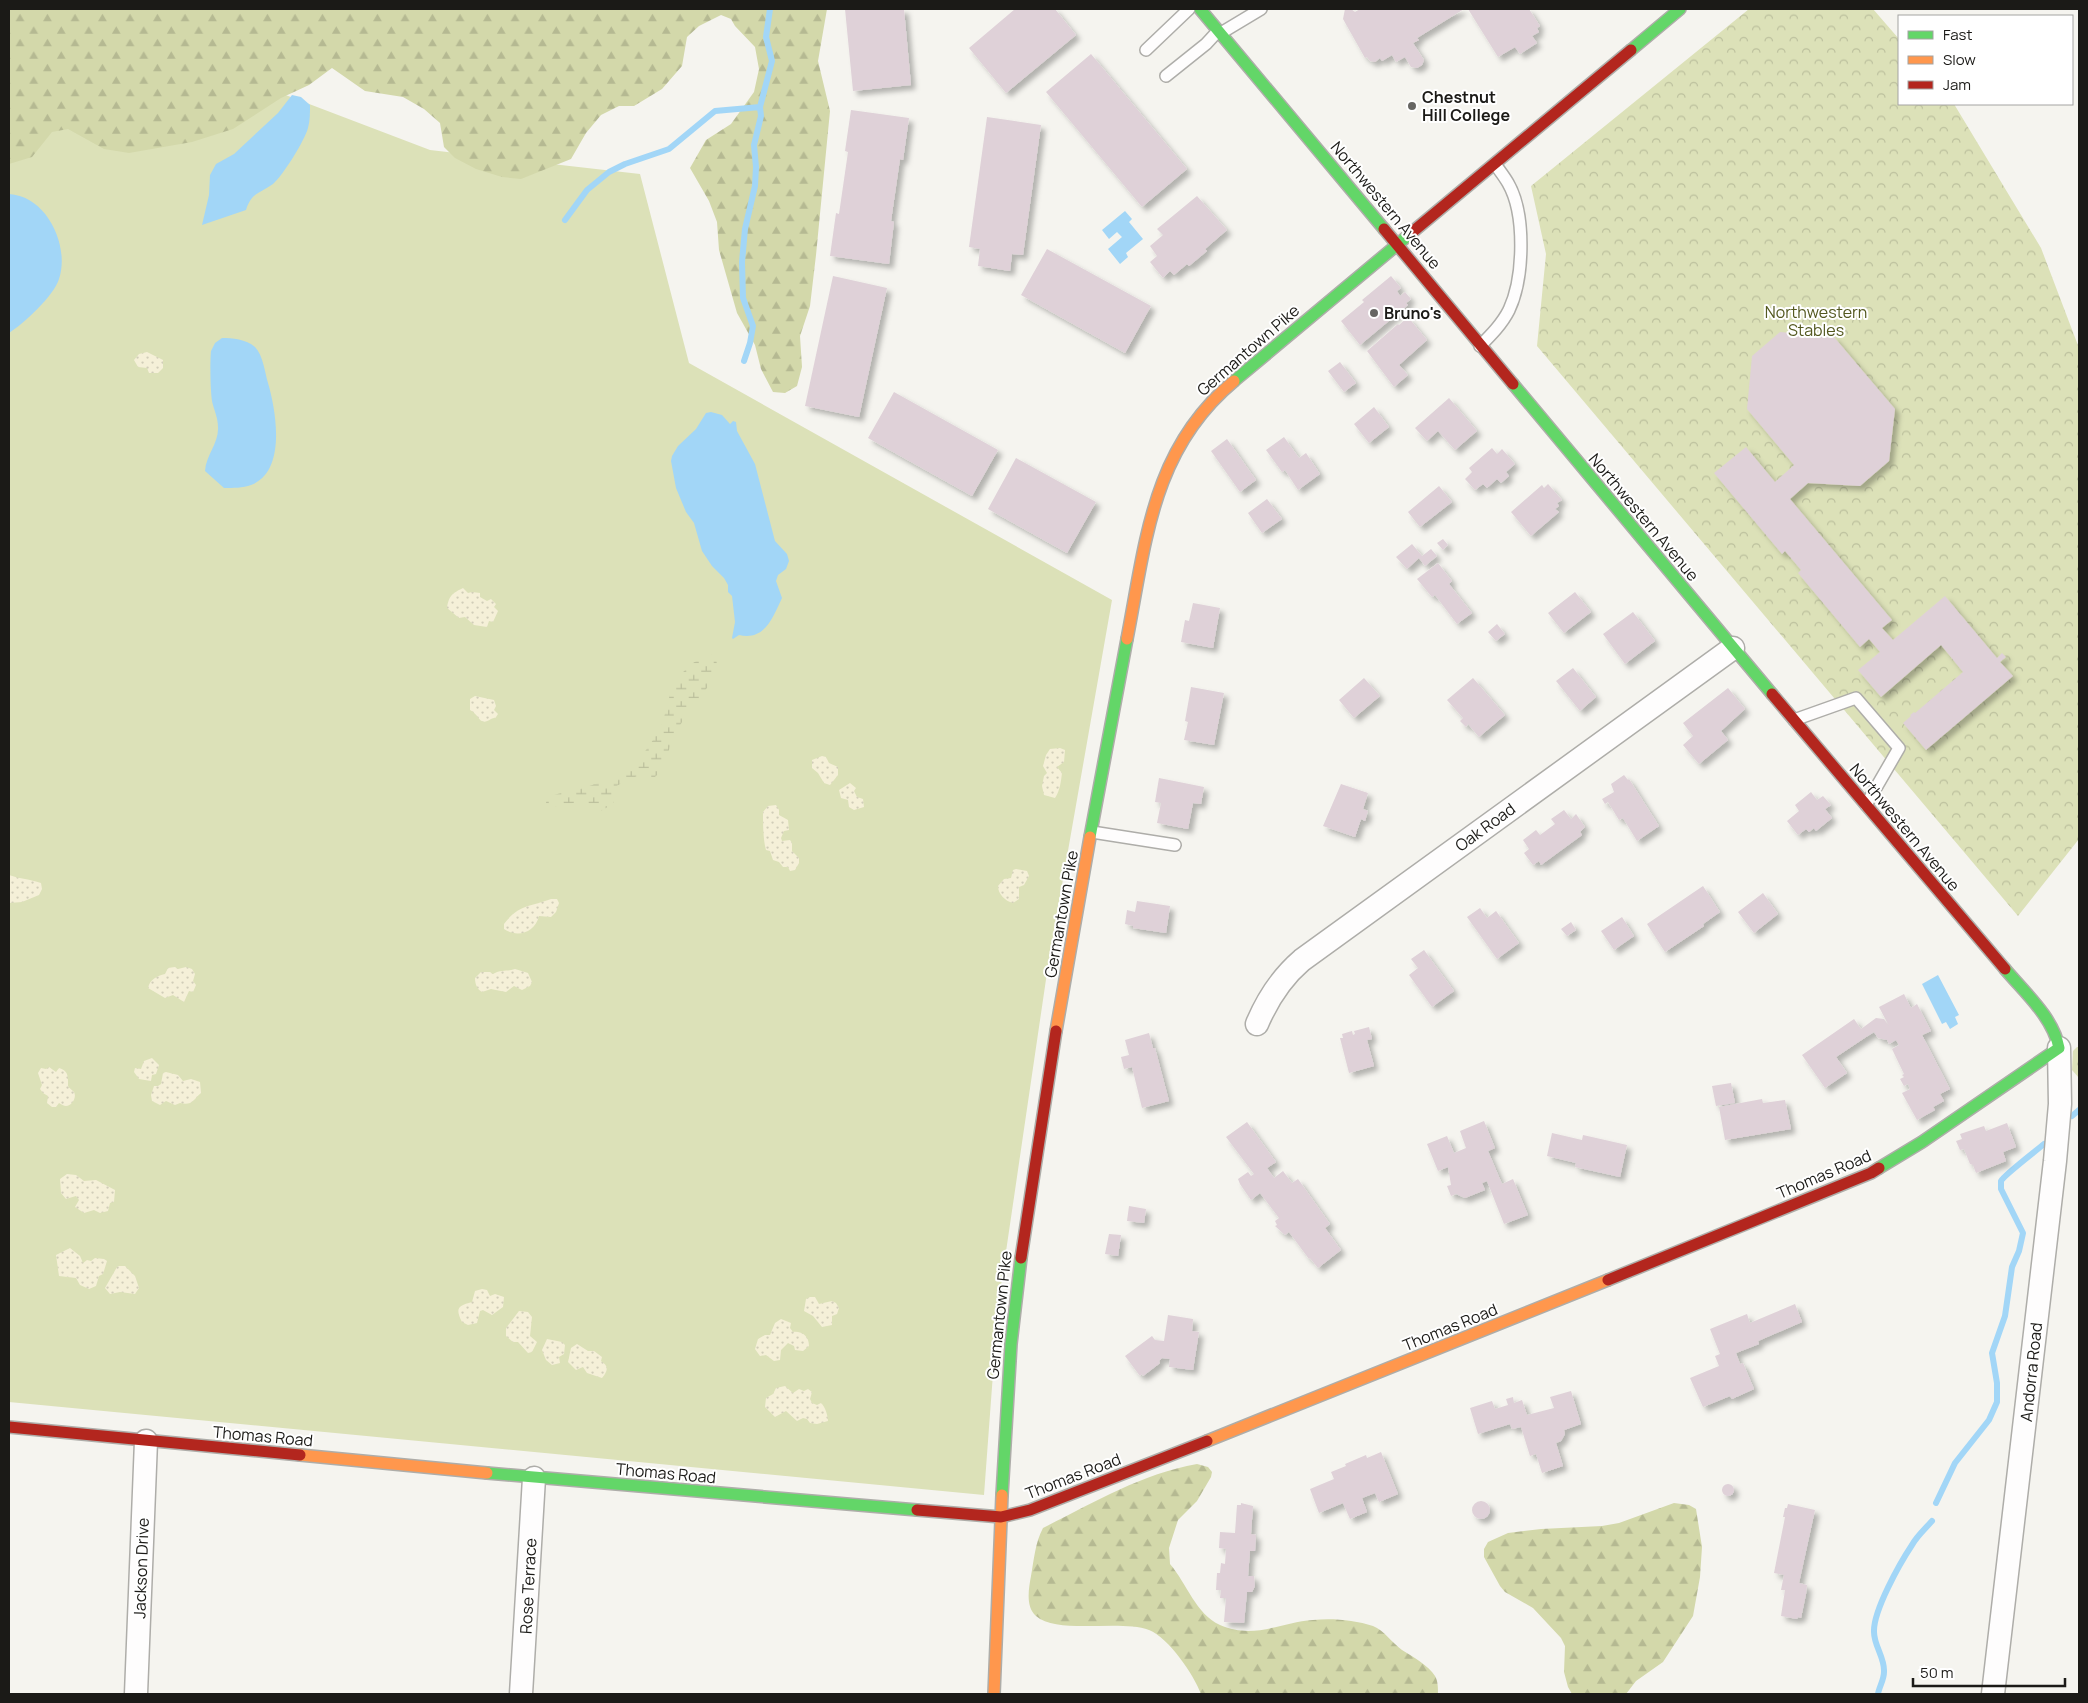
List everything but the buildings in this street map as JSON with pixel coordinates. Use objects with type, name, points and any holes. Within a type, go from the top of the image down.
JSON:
[{"type":"street","name":"Northwestern Avenue","points":[[1200,9],[1793,720],[2049,1021],[2057,1038],[2059,1048]]},
{"type":"street","name":"Germantown Pike","points":[[994,1694],[1006,1399],[1016,1293],[1056,1033],[1092,832],[1149,524],[1169,464],[1188,430],[1215,397],[1680,9]]},
{"type":"street","name":"Oak Road","points":[[1257,1024],[1274,990],[1288,972],[1302,960],[1733,648]]},
{"type":"street","name":"Thomas Road","points":[[9,1427],[534,1478],[1001,1517],[1030,1510],[1230,1432],[1872,1172],[1922,1142],[2059,1048]]},
{"type":"street","name":"Andorra Road","points":[[1993,1694],[2056,1151],[2060,1104],[2059,1048]]},
{"type":"street","name":"Jackson Drive","points":[[136,1694],[146,1441]]},
{"type":"street","name":"Rose Terrace","points":[[521,1694],[534,1478]]},
{"type":"lane","points":[[1146,50],[1189,9]]},
{"type":"lane","points":[[1166,76],[1220,32],[1262,9]]},
{"type":"lane","points":[[1480,346],[1493,334],[1509,310],[1514,296],[1521,249],[1520,229],[1512,194],[1508,183],[1495,164]]},
{"type":"lane","points":[[1793,720],[1856,698],[1899,748],[1866,805]]},
{"type":"lane","points":[[1092,832],[1175,845]]},
{"type":"green space","points":[[9,9],[827,9],[818,61],[830,111],[810,306],[800,336],[802,367],[797,386],[785,393],[773,392],[761,369],[755,345],[737,313],[719,250],[717,222],[709,201],[690,168],[706,140],[731,124],[754,92],[759,69],[755,47],[735,26],[731,19],[721,15],[699,26],[687,37],[682,66],[662,89],[634,106],[619,106],[601,115],[586,133],[571,159],[521,179],[502,177],[476,169],[455,158],[444,147],[440,123],[424,109],[403,97],[365,91],[332,68],[309,85],[281,98],[233,129],[192,142],[129,153],[104,149],[68,129],[52,132],[32,157],[9,164]]},
{"type":"green space","name":"Northwestern Stables","points":[[1749,9],[1873,9],[1898,38],[1898,105],[1955,105],[2041,248],[2079,348],[2079,839],[2018,916],[1537,346],[1546,254],[1531,186]]},
{"type":"green space","points":[[225,72],[430,150],[640,174],[689,363],[1112,600],[1049,959],[998,1306],[984,1495],[9,1402],[9,128]]},
{"type":"green space","points":[[717,654],[716,675],[683,720],[671,743],[663,767],[656,776],[650,780],[641,776],[636,777],[626,780],[613,788],[614,803],[601,811],[593,809],[585,801],[551,807],[546,803],[547,798],[551,796],[597,783],[623,772],[637,761],[651,743],[662,724],[672,690],[681,675],[693,663]]},
{"type":"green space","points":[[2079,1047],[2079,1078],[2072,1070],[2073,1051]]},
{"type":"green space","points":[[1197,1464],[1208,1467],[1212,1472],[1211,1477],[1197,1501],[1178,1520],[1169,1548],[1170,1564],[1204,1614],[1220,1625],[1244,1631],[1256,1631],[1301,1621],[1320,1619],[1336,1619],[1373,1626],[1381,1630],[1398,1647],[1420,1661],[1432,1672],[1437,1680],[1438,1694],[1201,1694],[1193,1677],[1180,1658],[1165,1641],[1149,1630],[1122,1626],[1059,1625],[1046,1622],[1036,1616],[1030,1607],[1029,1591],[1036,1546],[1043,1528],[1137,1482]]},
{"type":"green space","points":[[1674,1503],[1689,1505],[1696,1509],[1702,1547],[1700,1577],[1693,1616],[1663,1662],[1636,1681],[1626,1694],[1572,1694],[1564,1672],[1565,1646],[1561,1638],[1533,1608],[1505,1592],[1484,1557],[1484,1549],[1488,1542],[1508,1533],[1619,1523]]},
{"type":"sand","points":[[147,352],[163,360],[163,368],[158,373],[149,373],[147,368],[138,367],[134,360],[139,354]]},
{"type":"sand","points":[[463,588],[468,593],[480,593],[480,597],[487,601],[491,599],[496,604],[494,607],[498,611],[493,622],[489,621],[487,627],[474,625],[465,617],[459,618],[447,608],[452,595]]},
{"type":"sand","points":[[475,696],[494,700],[496,706],[494,710],[498,714],[496,717],[484,722],[470,710],[470,699]]},
{"type":"sand","points":[[1060,748],[1065,750],[1064,762],[1057,767],[1062,773],[1055,798],[1044,795],[1042,786],[1044,776],[1047,773],[1043,766],[1050,749]]},
{"type":"sand","points":[[822,756],[826,757],[829,763],[838,767],[838,775],[830,785],[824,783],[818,773],[812,768],[812,760]]},
{"type":"sand","points":[[850,783],[856,788],[854,791],[857,797],[863,799],[864,807],[854,810],[849,807],[848,800],[841,798],[839,790]]},
{"type":"sand","points":[[776,805],[779,815],[788,820],[789,830],[784,831],[781,838],[782,841],[790,840],[792,851],[799,858],[799,863],[795,870],[790,871],[788,867],[783,867],[779,862],[773,860],[770,851],[766,850],[763,812],[768,806]]},
{"type":"sand","points":[[1013,870],[1027,871],[1029,876],[1024,885],[1019,887],[1019,899],[1013,903],[1002,897],[998,886],[1004,879],[1011,878]]},
{"type":"sand","points":[[9,875],[41,883],[42,889],[39,895],[22,902],[9,903]]},
{"type":"sand","points":[[551,899],[557,899],[559,903],[556,912],[551,917],[539,916],[534,926],[525,932],[514,933],[504,929],[504,924],[520,909]]},
{"type":"sand","points":[[175,967],[178,969],[186,967],[192,969],[195,974],[193,981],[196,985],[193,992],[189,991],[184,1002],[173,995],[165,998],[148,988],[154,978],[165,974],[168,968]]},
{"type":"sand","points":[[515,969],[528,973],[532,982],[530,986],[522,990],[514,986],[506,992],[491,989],[482,992],[475,982],[475,978],[481,972],[493,974]]},
{"type":"sand","points":[[152,1058],[159,1065],[156,1074],[152,1075],[151,1081],[139,1079],[134,1072],[135,1068],[141,1069],[144,1061]]},
{"type":"sand","points":[[49,1067],[56,1072],[59,1068],[62,1069],[66,1073],[68,1086],[75,1094],[70,1105],[64,1106],[59,1103],[56,1107],[52,1107],[47,1103],[48,1096],[40,1089],[42,1085],[38,1073],[41,1068],[46,1069]]},
{"type":"sand","points":[[163,1073],[178,1075],[183,1081],[191,1079],[200,1082],[201,1093],[192,1102],[187,1104],[180,1103],[175,1105],[166,1101],[160,1105],[152,1101],[151,1095],[154,1086],[161,1084]]},
{"type":"sand","points":[[67,1174],[76,1175],[84,1181],[96,1180],[115,1190],[114,1202],[110,1203],[108,1211],[100,1213],[94,1210],[84,1213],[75,1207],[79,1200],[76,1196],[66,1199],[61,1193],[60,1179]]},
{"type":"sand","points":[[70,1248],[80,1256],[83,1263],[95,1258],[107,1261],[103,1274],[99,1276],[96,1286],[89,1289],[80,1285],[76,1278],[59,1276],[56,1255]]},
{"type":"sand","points":[[119,1266],[125,1266],[135,1276],[139,1288],[135,1294],[120,1292],[110,1294],[105,1288]]},
{"type":"sand","points":[[487,1290],[490,1296],[495,1294],[504,1297],[503,1307],[492,1315],[483,1310],[480,1311],[477,1323],[468,1325],[462,1322],[458,1311],[459,1308],[472,1302],[475,1291]]},
{"type":"sand","points":[[815,1297],[819,1304],[832,1301],[836,1303],[839,1308],[837,1314],[832,1316],[832,1325],[822,1327],[813,1316],[804,1311],[806,1299]]},
{"type":"sand","points":[[519,1311],[528,1312],[532,1317],[530,1336],[537,1342],[532,1352],[528,1353],[518,1342],[513,1342],[506,1336],[506,1328]]},
{"type":"sand","points":[[781,1319],[791,1323],[790,1328],[793,1332],[799,1332],[804,1335],[808,1339],[809,1346],[803,1351],[795,1350],[794,1346],[788,1343],[781,1350],[780,1360],[774,1361],[766,1355],[760,1356],[755,1349],[758,1339],[765,1335],[770,1335],[775,1323]]},
{"type":"sand","points":[[547,1339],[562,1342],[565,1345],[564,1354],[559,1357],[560,1363],[552,1365],[546,1360],[542,1350]]},
{"type":"sand","points":[[577,1344],[588,1351],[594,1351],[602,1357],[601,1361],[607,1369],[602,1378],[587,1373],[583,1367],[576,1370],[568,1362],[571,1348]]},
{"type":"sand","points":[[785,1386],[793,1393],[799,1389],[804,1391],[808,1389],[812,1392],[810,1399],[812,1403],[822,1404],[828,1421],[817,1424],[810,1423],[807,1419],[803,1418],[797,1421],[786,1411],[775,1417],[765,1407],[766,1398],[773,1394],[776,1388]]},
{"type":"water","points":[[292,95],[301,97],[310,105],[310,117],[306,134],[287,166],[273,184],[253,196],[246,210],[202,225],[209,195],[210,175],[216,164],[234,154],[278,113]]},
{"type":"water","points":[[9,194],[23,197],[34,203],[44,213],[58,238],[62,266],[56,286],[45,301],[9,333]]},
{"type":"water","points":[[1125,211],[1132,219],[1129,222],[1143,239],[1126,253],[1128,257],[1120,264],[1108,249],[1122,237],[1117,232],[1109,239],[1102,230]]},
{"type":"water","points":[[222,338],[243,341],[251,344],[258,350],[274,408],[276,439],[270,467],[262,478],[251,485],[241,487],[224,488],[205,471],[218,433],[218,421],[211,394],[211,351],[215,343]]},
{"type":"water","points":[[711,412],[722,415],[730,424],[733,421],[736,422],[737,431],[755,464],[775,541],[787,554],[789,561],[786,569],[778,575],[776,581],[782,598],[767,626],[755,634],[748,636],[739,635],[733,639],[735,622],[732,596],[728,592],[728,585],[724,578],[712,566],[702,551],[694,523],[686,512],[676,488],[671,461],[678,446],[696,429],[706,413]]},
{"type":"water","points":[[1938,975],[1959,1015],[1955,1017],[1958,1024],[1950,1029],[1946,1022],[1942,1024],[1922,984]]},
{"type":"waterway","points":[[744,361],[753,326],[743,298],[742,262],[745,229],[755,186],[754,145],[761,116],[760,107],[772,61],[766,37],[770,9]]},
{"type":"waterway","points":[[565,220],[587,190],[609,172],[625,164],[669,149],[715,111],[760,107]]},
{"type":"waterway","points":[[2072,1116],[2079,1110]]},
{"type":"waterway","points":[[1936,1503],[1955,1463],[1989,1420],[1997,1402],[1997,1383],[1992,1353],[2005,1316],[2012,1267],[2019,1251],[2023,1233],[2001,1189],[2001,1181],[2044,1144]]},
{"type":"waterway","points":[[1878,1694],[1884,1672],[1883,1662],[1874,1637],[1878,1612],[1888,1587],[1907,1553],[1916,1539],[1932,1521]]},
{"type":"traffic: fast","points":[[1200,9],[1384,229]]},
{"type":"traffic: fast","points":[[1631,50],[1680,9]]},
{"type":"traffic: fast","points":[[1234,381],[1410,234]]},
{"type":"traffic: fast","points":[[1513,384],[1772,694]]},
{"type":"traffic: fast","points":[[1090,837],[1127,639]]},
{"type":"traffic: fast","points":[[1879,1168],[1922,1142],[2059,1048],[2056,1037],[2045,1016],[2005,969]]},
{"type":"traffic: fast","points":[[1002,1495],[1011,1344],[1021,1258]]},
{"type":"traffic: fast","points":[[487,1473],[917,1510]]},
{"type":"traffic: slow","points":[[1127,639],[1148,532],[1157,499],[1169,467],[1185,436],[1207,408],[1234,381]]},
{"type":"traffic: slow","points":[[1056,1031],[1090,837]]},
{"type":"traffic: slow","points":[[1207,1441],[1608,1280]]},
{"type":"traffic: slow","points":[[300,1455],[487,1473]]},
{"type":"traffic: slow","points":[[994,1694],[1002,1495]]},
{"type":"traffic: jam","points":[[1410,234],[1631,50]]},
{"type":"traffic: jam","points":[[1384,229],[1513,384]]},
{"type":"traffic: jam","points":[[1772,694],[2005,969]]},
{"type":"traffic: jam","points":[[1021,1258],[1056,1031]]},
{"type":"traffic: jam","points":[[1608,1280],[1871,1173],[1879,1168]]},
{"type":"traffic: jam","points":[[9,1427],[300,1455]]},
{"type":"traffic: jam","points":[[917,1510],[1001,1517],[1030,1510],[1207,1441]]},
{"type":"place","name":"Chestnut Hill College","points":[[1412,106]]},
{"type":"place","name":"Bruno's","points":[[1374,313]]}]
